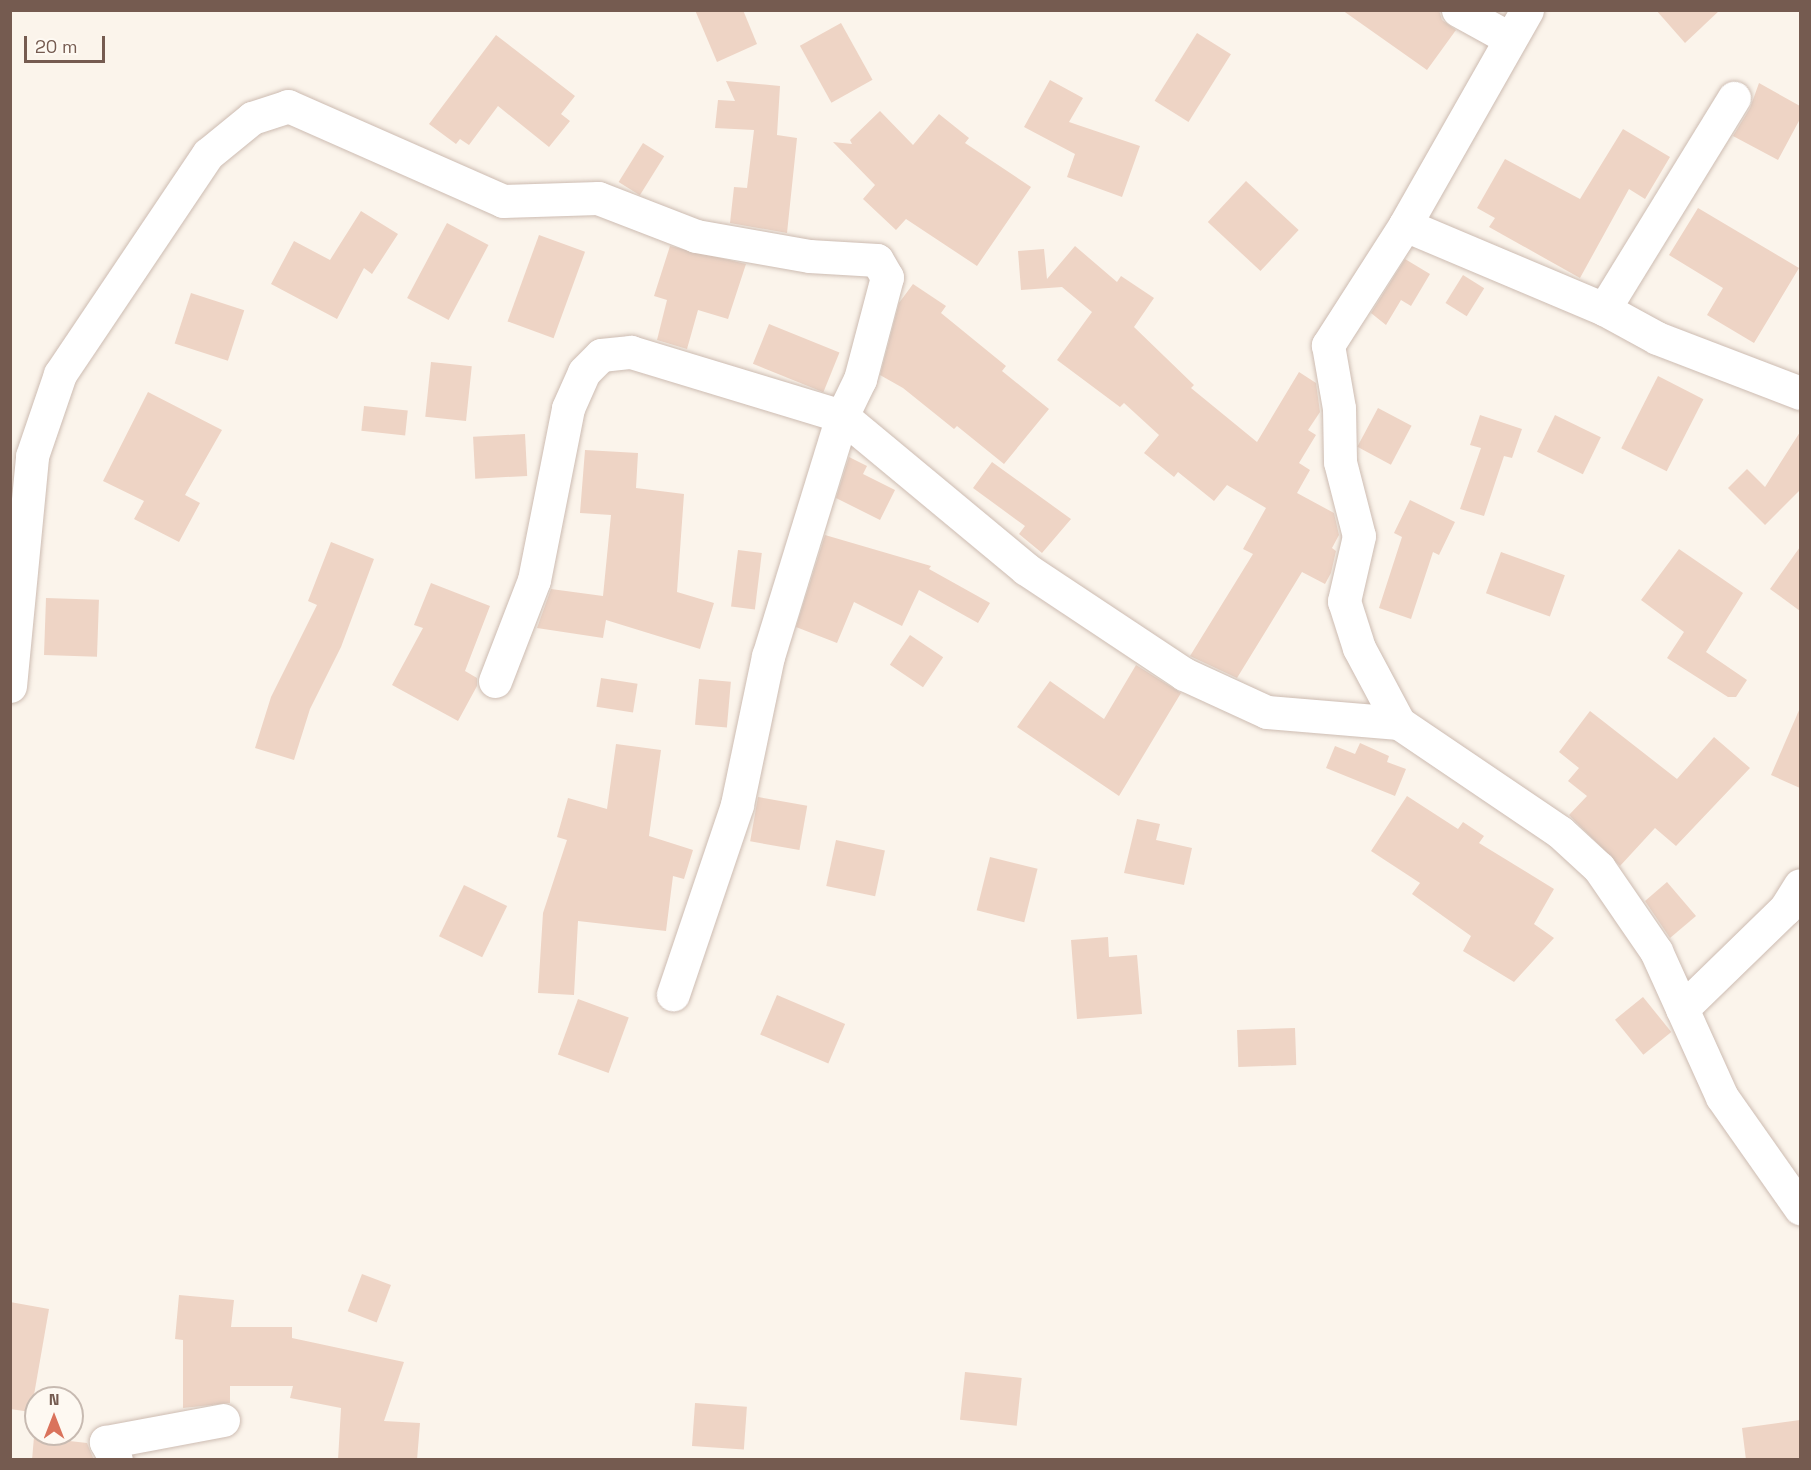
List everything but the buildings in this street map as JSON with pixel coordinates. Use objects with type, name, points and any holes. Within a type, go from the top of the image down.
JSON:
[{"type":"street","points":[[1458,10],[1509,38]]},
{"type":"street","points":[[1527,10],[1509,38],[1405,225],[1328,345],[1339,408],[1340,462],[1359,536],[1344,601],[1359,648],[1399,723],[1560,832],[1599,868],[1656,951],[1722,1097],[1800,1208]]},
{"type":"street","points":[[1604,309],[1734,98]]},
{"type":"street","points":[[10,686],[32,456],[60,374],[208,154],[252,118],[288,106],[503,201],[598,198],[696,236],[809,256],[877,260],[887,277],[860,379],[842,416],[768,656],[737,805],[673,994]]},
{"type":"street","points":[[1405,225],[1604,309],[1657,338],[1800,393]]},
{"type":"street","points":[[495,681],[534,580],[568,408],[584,372],[601,355],[632,352],[842,416],[1026,569],[1184,674],[1267,712],[1399,723]]},
{"type":"street","points":[[1682,1009],[1785,909],[1800,885]]},
{"type":"street","points":[[116,1460],[106,1442],[223,1420]]}]
